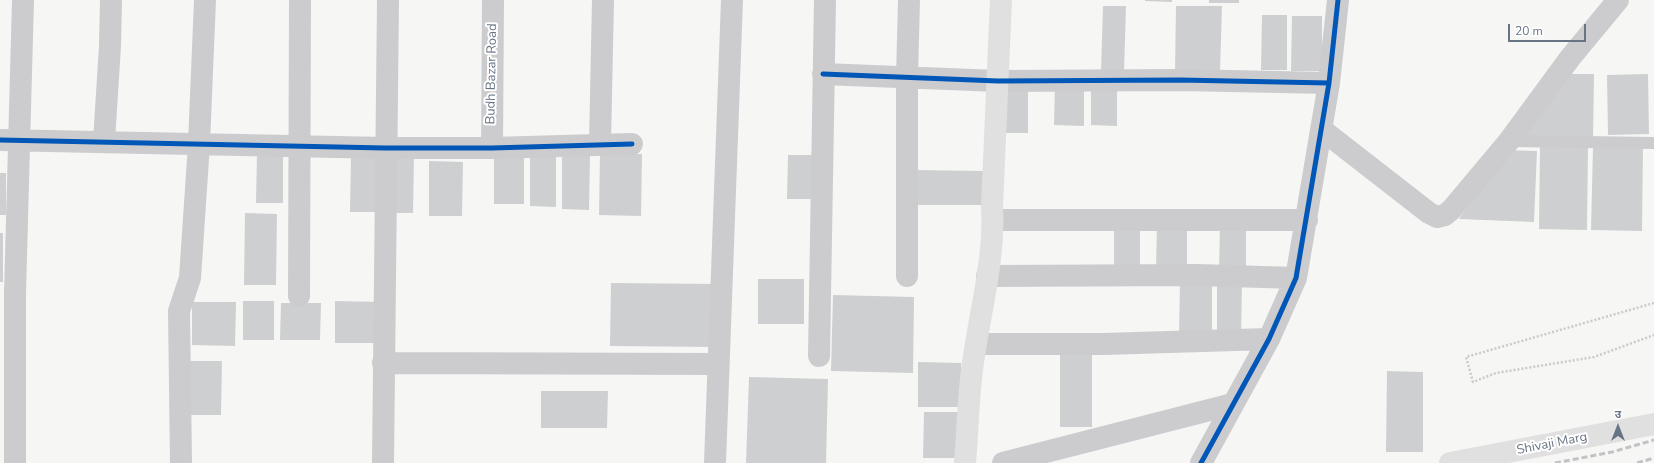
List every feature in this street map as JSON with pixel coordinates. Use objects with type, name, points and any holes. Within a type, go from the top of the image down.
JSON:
[{"type":"street","points":[[15,463],[15,293],[10,140],[23,0]]},
{"type":"street","points":[[104,141],[110,46],[111,0]]},
{"type":"street","points":[[181,463],[179,311],[190,278],[199,144],[205,0]]},
{"type":"street","points":[[299,296],[300,0]]},
{"type":"street","points":[[383,463],[385,148],[388,0]]},
{"type":"street","name":"Budh Bazar Road","points":[[492,148],[494,0]]},
{"type":"street","points":[[600,144],[603,0]]},
{"type":"street","points":[[714,463],[732,0]]},
{"type":"street","points":[[819,356],[824,0]]},
{"type":"street","points":[[907,276],[907,77],[909,0]]},
{"type":"street","points":[[965,463],[972,372],[987,276],[992,220],[1001,0]]},
{"type":"street","points":[[1201,463],[1269,339],[1296,278],[1329,83],[1338,0]]},
{"type":"street","points":[[1321,129],[1429,213],[1437,217],[1445,215],[1452,209],[1509,141],[1570,58],[1618,0]]},
{"type":"street","points":[[823,74],[998,81],[1180,80],[1329,83]]},
{"type":"street","points":[[10,140],[385,148],[492,148],[632,144]]},
{"type":"street","points":[[992,220],[1306,220]]},
{"type":"street","points":[[987,276],[1197,275],[1296,278]]},
{"type":"street","points":[[976,344],[1103,344],[1269,339]]},
{"type":"street","points":[[383,363],[718,364]]},
{"type":"street","points":[[1003,463],[1233,404]]},
{"type":"street","name":"Shivaji Marg","points":[[1450,463],[1654,424]]},
{"type":"lane","points":[[1509,141],[1654,143]]},
{"type":"path","points":[[1654,303],[1466,357],[1473,382],[1496,373],[1594,357],[1654,335]]},
{"type":"building","points":[[1172,0],[1172,2],[1145,1]]},
{"type":"building","points":[[1209,0],[1239,0],[1239,3],[1209,3]]},
{"type":"building","points":[[1103,6],[1126,6],[1124,73],[1101,72]]},
{"type":"building","points":[[1176,6],[1222,6],[1220,72],[1175,71]]},
{"type":"building","points":[[1262,15],[1287,15],[1287,70],[1261,70]]},
{"type":"building","points":[[1292,16],[1322,16],[1322,71],[1291,71]]},
{"type":"building","points":[[1565,74],[1594,74],[1593,139],[1524,138]]},
{"type":"building","points":[[1648,74],[1649,134],[1608,135],[1607,75]]},
{"type":"building","points":[[1003,84],[1028,85],[1028,133],[1003,133]]},
{"type":"building","points":[[1091,86],[1117,86],[1117,126],[1091,125]]},
{"type":"building","points":[[1055,87],[1084,87],[1084,126],[1054,125]]},
{"type":"building","points":[[1540,144],[1588,144],[1587,230],[1539,229]]},
{"type":"building","points":[[1593,147],[1643,147],[1642,231],[1591,230]]},
{"type":"building","points":[[1505,150],[1537,151],[1534,222],[1459,219]]},
{"type":"building","points":[[257,153],[283,153],[283,203],[256,203]]},
{"type":"building","points":[[494,153],[524,153],[524,204],[494,204]]},
{"type":"building","points":[[530,153],[556,153],[556,207],[530,206]]},
{"type":"building","points":[[600,153],[642,154],[641,216],[599,215]]},
{"type":"building","points":[[351,155],[382,155],[381,212],[350,212]]},
{"type":"building","points":[[390,155],[414,155],[413,213],[389,213]]},
{"type":"building","points":[[788,155],[819,155],[819,199],[787,199]]},
{"type":"building","points":[[562,156],[590,156],[589,210],[562,209]]},
{"type":"building","points":[[429,161],[463,162],[462,216],[429,216]]},
{"type":"building","points":[[915,170],[984,171],[983,205],[914,205]]},
{"type":"building","points":[[0,173],[6,173],[6,215],[0,215]]},
{"type":"building","points":[[245,213],[277,214],[276,285],[244,285]]},
{"type":"building","points":[[1220,222],[1246,222],[1246,274],[1219,273]]},
{"type":"building","points":[[1114,224],[1140,224],[1140,269],[1114,269]]},
{"type":"building","points":[[1157,224],[1187,224],[1187,271],[1156,270]]},
{"type":"building","points":[[0,233],[3,233],[3,282],[0,282]]},
{"type":"building","points":[[758,279],[804,279],[804,324],[758,324]]},
{"type":"building","points":[[1180,279],[1212,279],[1212,337],[1179,337]]},
{"type":"building","points":[[611,283],[715,284],[715,347],[610,346]]},
{"type":"building","points":[[1217,283],[1242,283],[1241,337],[1217,337]]},
{"type":"building","points":[[833,295],[914,297],[913,373],[831,371]]},
{"type":"building","points":[[243,301],[274,301],[274,340],[243,340]]},
{"type":"building","points":[[335,301],[381,302],[381,343],[335,343]]},
{"type":"building","points":[[192,302],[236,302],[235,346],[192,345]]},
{"type":"building","points":[[281,303],[321,303],[320,340],[280,340]]},
{"type":"building","points":[[1060,352],[1092,352],[1092,427],[1060,427]]},
{"type":"building","points":[[190,361],[222,361],[221,415],[189,415]]},
{"type":"building","points":[[918,362],[961,363],[961,407],[918,407]]},
{"type":"building","points":[[1387,371],[1423,372],[1423,452],[1386,452]]},
{"type":"building","points":[[749,377],[828,379],[826,463],[746,463]]},
{"type":"building","points":[[541,391],[608,391],[607,428],[541,428]]},
{"type":"building","points":[[924,412],[961,412],[961,458],[923,458]]},
{"type":"railway","points":[[1555,463],[1612,452],[1654,440]]},
{"type":"railway","points":[[1637,463],[1654,458]]},
{"type":"cycle path","points":[[1201,463],[1269,339],[1296,278],[1329,83],[1338,0]]},
{"type":"cycle path","points":[[823,74],[998,81],[1180,80],[1329,83]]},
{"type":"cycle path","points":[[0,140],[385,148],[492,148],[632,144]]}]
